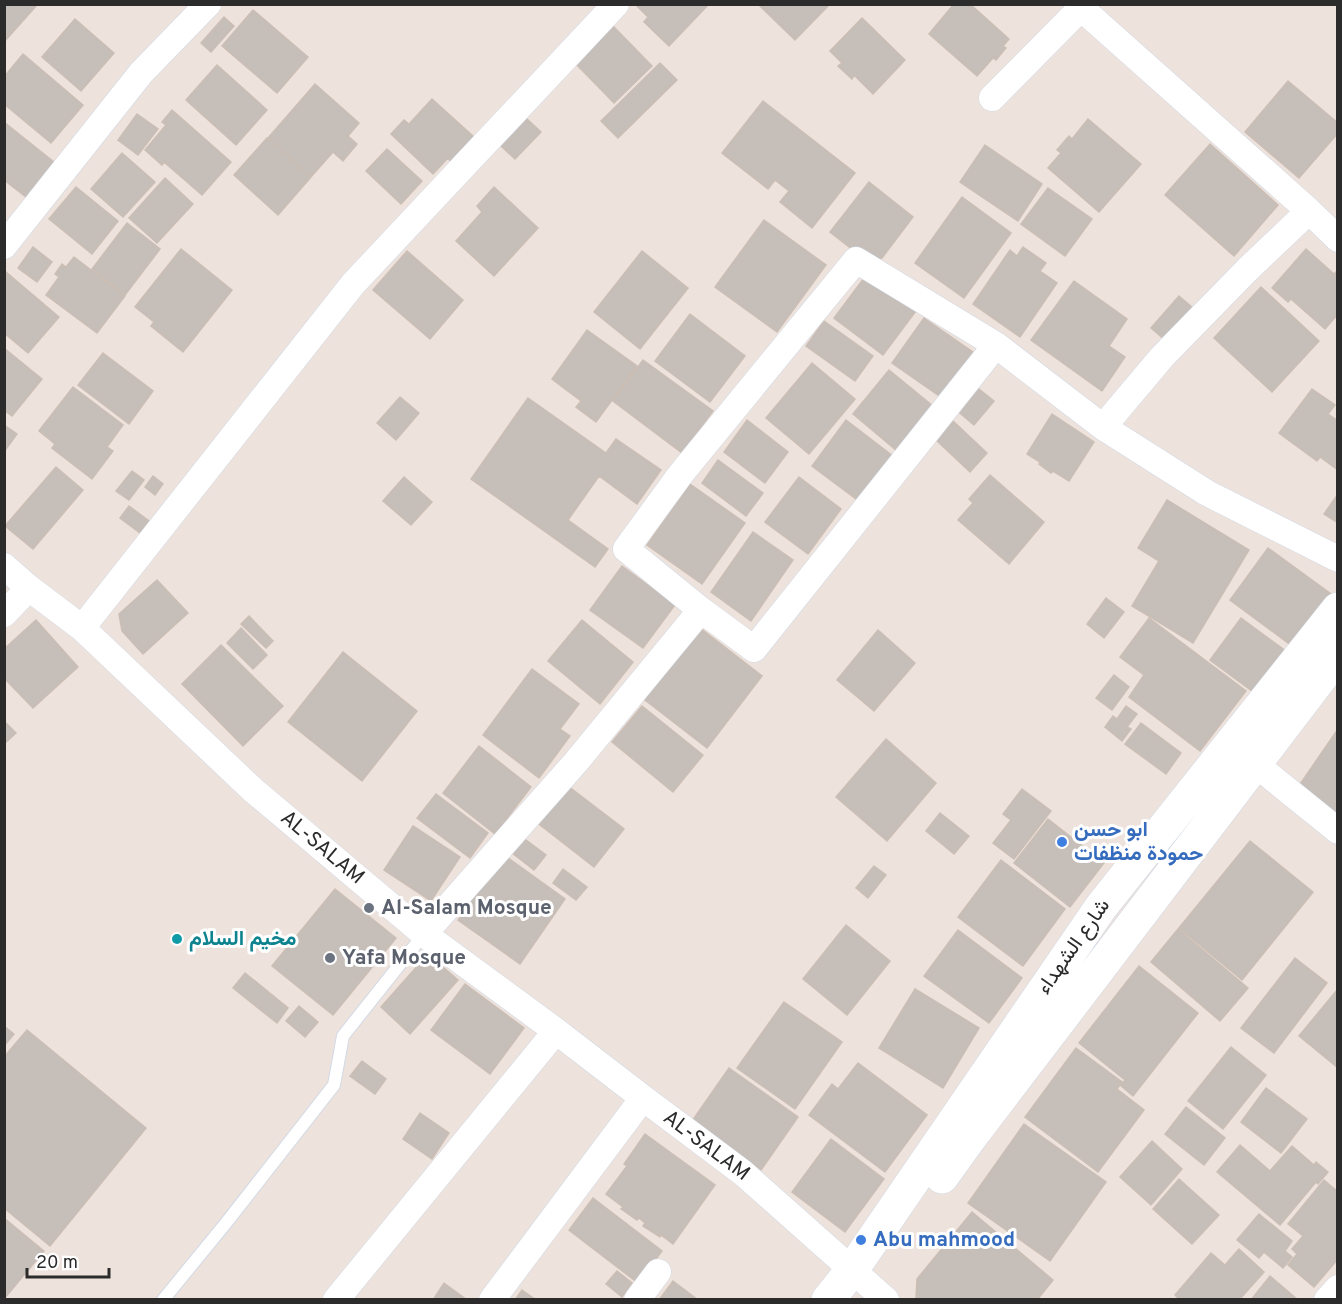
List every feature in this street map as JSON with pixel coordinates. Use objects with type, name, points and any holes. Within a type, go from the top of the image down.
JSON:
[{"type":"main road","name":"شارع الشهداء","points":[[864,1288],[1101,907],[1338,609]]},
{"type":"main road","name":"شارع الشهداء","points":[[828,1299],[864,1288],[970,1138],[1338,655]]},
{"type":"street","points":[[4,246],[141,74],[208,4]]},
{"type":"street","points":[[82,628],[353,284],[616,4]]},
{"type":"street","points":[[992,98],[1081,8],[1338,239]]},
{"type":"street","points":[[1102,427],[1162,357],[1248,268],[1309,211]]},
{"type":"street","points":[[996,345],[754,649],[701,610],[626,549],[680,476],[856,260],[996,345],[1102,427],[1207,493],[1338,560]]},
{"type":"street","name":"AL-SALAM","points":[[4,566],[82,628],[253,790],[424,934],[743,1173],[864,1288]]},
{"type":"street","points":[[4,614],[29,588]]},
{"type":"street","points":[[424,934],[576,762],[701,610]]},
{"type":"street","points":[[1254,763],[1338,831]]},
{"type":"street","points":[[336,1299],[556,1031]]},
{"type":"street","points":[[492,1299],[643,1098]]},
{"type":"street","points":[[637,1299],[658,1272]]},
{"type":"street","points":[[1327,1299],[1338,1288]]},
{"type":"lane","points":[[163,1299],[334,1085],[343,1036],[424,934]]},
{"type":"building","points":[[4,4],[37,5],[4,42]]},
{"type":"building","points":[[635,4],[709,4],[669,46],[644,22],[648,17]]},
{"type":"building","points":[[758,4],[830,4],[795,40]]},
{"type":"building","points":[[954,4],[970,4],[1009,39],[1003,46],[1006,48],[996,60],[993,58],[977,76],[929,34]]},
{"type":"building","points":[[253,10],[308,57],[277,93],[222,46]]},
{"type":"building","points":[[224,17],[234,26],[211,52],[201,43]]},
{"type":"building","points":[[862,18],[905,60],[873,94],[854,75],[852,79],[838,66],[842,63],[830,51]]},
{"type":"building","points":[[75,19],[114,53],[81,91],[42,57]]},
{"type":"building","points":[[613,26],[652,66],[614,103],[575,63]]},
{"type":"building","points":[[23,54],[83,105],[51,143],[4,104],[4,77]]},
{"type":"building","points":[[660,63],[677,80],[618,138],[601,121]]},
{"type":"building","points":[[217,65],[267,110],[236,145],[186,100]]},
{"type":"building","points":[[1288,81],[1338,123],[1338,133],[1299,178],[1245,132]]},
{"type":"building","points":[[315,84],[359,123],[348,136],[357,144],[343,161],[333,152],[311,177],[268,138]]},
{"type":"building","points":[[432,99],[474,137],[451,162],[448,158],[433,174],[391,134],[404,120],[409,124]]},
{"type":"building","points":[[763,101],[855,173],[812,228],[780,202],[789,191],[775,180],[768,189],[722,153]]},
{"type":"building","points":[[172,110],[231,162],[202,195],[164,162],[162,165],[145,150],[166,125],[162,122]]},
{"type":"building","points":[[137,114],[158,129],[138,155],[118,140]]},
{"type":"building","points":[[526,118],[541,132],[515,159],[501,146]]},
{"type":"building","points":[[1088,119],[1141,164],[1099,212],[1048,168],[1061,153],[1057,150],[1069,136],[1072,139]]},
{"type":"building","points":[[4,122],[54,162],[26,197],[4,180]]},
{"type":"building","points":[[267,138],[311,177],[278,215],[234,175]]},
{"type":"building","points":[[1210,144],[1278,205],[1234,256],[1165,195]]},
{"type":"building","points":[[985,145],[1042,184],[1018,221],[960,182]]},
{"type":"building","points":[[387,149],[422,181],[401,204],[366,171]]},
{"type":"building","points":[[122,153],[155,182],[123,217],[91,189]]},
{"type":"building","points":[[165,178],[193,204],[157,243],[129,218]]},
{"type":"building","points":[[869,182],[913,217],[882,258],[866,260],[830,232]]},
{"type":"building","points":[[76,187],[118,221],[92,254],[49,219]]},
{"type":"building","points":[[494,187],[538,228],[494,276],[456,241],[482,212],[477,206]]},
{"type":"building","points":[[1048,188],[1092,219],[1065,256],[1021,224]]},
{"type":"building","points":[[962,197],[1011,233],[964,298],[915,263]]},
{"type":"building","points":[[764,220],[826,265],[777,332],[715,287]]},
{"type":"building","points":[[127,223],[160,249],[125,295],[92,269]]},
{"type":"building","points":[[33,247],[52,262],[37,282],[18,268]]},
{"type":"building","points":[[1023,247],[1046,263],[1040,271],[1057,283],[1020,337],[973,304],[1010,250],[1017,256]]},
{"type":"building","points":[[181,249],[232,290],[183,352],[151,326],[154,322],[135,307]]},
{"type":"building","points":[[1306,249],[1334,274],[1338,270],[1338,314],[1325,329],[1291,299],[1288,302],[1272,288]]},
{"type":"building","points":[[407,251],[463,300],[430,339],[373,290]]},
{"type":"building","points":[[642,251],[688,288],[640,349],[594,312]]},
{"type":"building","points":[[74,257],[125,296],[97,333],[46,295],[59,277],[55,274],[62,264],[66,267]]},
{"type":"building","points":[[6,272],[59,317],[28,353],[4,333],[4,273]]},
{"type":"building","points":[[867,274],[916,311],[883,355],[834,318]]},
{"type":"building","points":[[1074,281],[1127,319],[1109,346],[1125,357],[1102,391],[1031,340]]},
{"type":"building","points":[[1261,287],[1319,341],[1272,392],[1214,338]]},
{"type":"building","points":[[1179,296],[1193,308],[1165,340],[1151,328]]},
{"type":"building","points":[[690,314],[745,356],[710,402],[655,361]]},
{"type":"building","points":[[924,318],[980,357],[948,402],[892,363]]},
{"type":"building","points":[[824,321],[873,356],[855,381],[806,346]]},
{"type":"building","points":[[587,330],[637,366],[596,422],[576,407],[581,401],[552,379]]},
{"type":"building","points":[[4,348],[42,379],[12,416],[4,410]]},
{"type":"building","points":[[103,353],[153,391],[129,424],[78,385]]},
{"type":"building","points":[[643,360],[713,411],[682,453],[613,401]]},
{"type":"building","points":[[812,363],[855,399],[809,454],[766,418]]},
{"type":"building","points":[[889,370],[933,406],[897,451],[853,414]]},
{"type":"building","points":[[974,385],[994,401],[974,425],[955,409]]},
{"type":"building","points":[[73,387],[123,425],[107,447],[113,451],[92,479],[52,448],[55,444],[39,431]]},
{"type":"building","points":[[1312,389],[1335,405],[1328,414],[1338,421],[1338,470],[1320,457],[1317,461],[1279,433]]},
{"type":"building","points":[[400,397],[419,413],[396,440],[377,423]]},
{"type":"building","points":[[528,398],[606,453],[616,439],[661,470],[637,504],[599,476],[568,520],[608,549],[595,567],[471,479]]},
{"type":"building","points":[[1052,414],[1094,442],[1069,481],[1053,471],[1051,473],[1027,454]]},
{"type":"building","points":[[747,420],[788,452],[765,483],[724,452]]},
{"type":"building","points":[[846,420],[894,457],[860,502],[812,466]]},
{"type":"building","points":[[953,421],[987,453],[970,472],[936,440]]},
{"type":"building","points":[[4,425],[17,434],[4,452]]},
{"type":"building","points":[[718,460],[763,493],[746,516],[702,483]]},
{"type":"building","points":[[56,467],[83,490],[33,549],[5,526]]},
{"type":"building","points":[[132,471],[144,480],[129,500],[116,491]]},
{"type":"building","points":[[990,475],[1044,522],[1009,564],[958,520],[973,503],[969,499]]},
{"type":"building","points":[[153,476],[163,484],[155,495],[145,487]]},
{"type":"building","points":[[404,477],[432,502],[411,525],[383,501]]},
{"type":"building","points":[[799,477],[841,509],[808,554],[765,522]]},
{"type":"building","points":[[690,484],[745,523],[702,584],[647,545]]},
{"type":"building","points":[[1338,494],[1338,523],[1324,514]]},
{"type":"building","points":[[1167,500],[1249,550],[1193,643],[1132,606],[1159,561],[1138,548]]},
{"type":"building","points":[[129,506],[149,521],[140,533],[120,518]]},
{"type":"building","points":[[753,532],[793,560],[751,621],[711,592]]},
{"type":"building","points":[[1268,548],[1331,594],[1292,646],[1230,600]]},
{"type":"building","points":[[622,566],[675,605],[643,648],[590,610]]},
{"type":"building","points":[[157,580],[188,613],[143,654],[122,631],[119,614]]},
{"type":"building","points":[[1106,598],[1124,612],[1104,638],[1087,624]]},
{"type":"building","points":[[249,616],[273,641],[266,648],[241,624]]},
{"type":"building","points":[[1149,618],[1246,691],[1200,751],[1129,697],[1144,675],[1120,657]]},
{"type":"building","points":[[1241,618],[1287,652],[1256,694],[1210,660]]},
{"type":"building","points":[[36,620],[78,667],[33,708],[4,678],[4,649]]},
{"type":"building","points":[[582,620],[633,662],[600,704],[548,661]]},
{"type":"building","points":[[695,624],[762,676],[707,748],[640,696]]},
{"type":"building","points":[[241,628],[267,655],[253,669],[227,643]]},
{"type":"building","points":[[878,630],[915,663],[874,711],[837,680]]},
{"type":"building","points":[[221,645],[283,706],[243,746],[182,684]]},
{"type":"building","points":[[343,652],[417,711],[362,781],[288,722]]},
{"type":"building","points":[[532,669],[579,704],[560,729],[570,736],[539,778],[483,735]]},
{"type":"building","points":[[1114,675],[1129,687],[1112,710],[1096,698]]},
{"type":"building","points":[[642,706],[703,755],[673,792],[612,742]]},
{"type":"building","points":[[1126,706],[1137,714],[1127,727],[1131,729],[1122,741],[1105,727],[1113,716],[1117,719]]},
{"type":"building","points":[[4,721],[16,733],[4,744]]},
{"type":"building","points":[[1141,723],[1181,753],[1166,774],[1125,744]]},
{"type":"building","points":[[1338,729],[1338,819],[1296,790]]},
{"type":"building","points":[[886,739],[936,783],[887,841],[836,797]]},
{"type":"building","points":[[479,746],[531,787],[495,834],[443,793]]},
{"type":"building","points":[[568,786],[624,829],[594,867],[539,824]]},
{"type":"building","points":[[1022,789],[1051,811],[1014,859],[993,843],[1011,820],[1003,814]]},
{"type":"building","points":[[436,794],[488,833],[470,858],[417,818]]},
{"type":"building","points":[[940,813],[969,836],[954,854],[926,831]]},
{"type":"building","points":[[1048,819],[1104,863],[1070,907],[1014,863]]},
{"type":"building","points":[[413,826],[460,857],[431,901],[384,870]]},
{"type":"building","points":[[522,837],[546,855],[534,870],[511,852]]},
{"type":"building","points":[[1250,841],[1313,892],[1242,980],[1179,928]]},
{"type":"building","points":[[504,855],[565,899],[520,964],[458,920]]},
{"type":"building","points":[[1001,860],[1065,909],[1023,966],[958,917]]},
{"type":"building","points":[[874,866],[886,875],[868,898],[856,888]]},
{"type":"building","points":[[563,869],[587,887],[576,900],[553,883]]},
{"type":"building","name":"Yafa Mosque","points":[[335,889],[396,938],[333,1015],[272,966]]},
{"type":"building","points":[[846,925],[890,961],[847,1015],[803,979]]},
{"type":"building","points":[[1178,929],[1248,988],[1220,1021],[1151,962]]},
{"type":"building","points":[[958,930],[1022,978],[989,1023],[924,976]]},
{"type":"building","points":[[428,954],[458,980],[410,1034],[381,1007]]},
{"type":"building","points":[[1295,958],[1327,983],[1274,1053],[1241,1028]]},
{"type":"building","points":[[1139,966],[1198,1013],[1133,1096],[1120,1085],[1125,1080],[1079,1043]]},
{"type":"building","points":[[245,973],[288,1008],[277,1023],[233,988]]},
{"type":"building","points":[[465,984],[524,1028],[490,1074],[431,1030]]},
{"type":"building","points":[[915,989],[979,1028],[943,1088],[879,1048]]},
{"type":"building","points":[[1338,990],[1338,1068],[1299,1036]]},
{"type":"building","points":[[784,1002],[842,1042],[795,1109],[737,1068]]},
{"type":"building","points":[[299,1006],[318,1022],[305,1037],[286,1021]]},
{"type":"building","points":[[4,1026],[14,1034],[4,1046]]},
{"type":"building","points":[[27,1030],[146,1128],[50,1246],[4,1208],[4,1057]]},
{"type":"building","points":[[1231,1047],[1266,1075],[1223,1129],[1188,1101]]},
{"type":"building","points":[[1076,1048],[1122,1082],[1117,1089],[1144,1110],[1098,1172],[1025,1117]]},
{"type":"building","points":[[362,1061],[386,1079],[375,1094],[350,1076]]},
{"type":"building","points":[[858,1063],[927,1115],[885,1172],[809,1115],[832,1084],[838,1089]]},
{"type":"building","points":[[729,1068],[798,1117],[761,1170],[692,1121]]},
{"type":"building","points":[[1266,1088],[1307,1119],[1281,1153],[1241,1122]]},
{"type":"building","points":[[1186,1107],[1225,1138],[1204,1165],[1165,1134]]},
{"type":"building","points":[[420,1113],[449,1133],[432,1159],[403,1139]]},
{"type":"building","points":[[1024,1124],[1106,1182],[1050,1261],[968,1203]]},
{"type":"building","points":[[645,1134],[715,1185],[673,1244],[643,1226],[645,1223],[621,1209],[623,1207],[606,1194],[627,1166],[624,1164]]},
{"type":"building","points":[[831,1139],[884,1179],[845,1232],[792,1192]]},
{"type":"building","points":[[1152,1141],[1182,1169],[1151,1205],[1120,1177]]},
{"type":"building","points":[[1240,1145],[1270,1171],[1292,1146],[1314,1165],[1316,1162],[1328,1172],[1318,1184],[1316,1182],[1280,1225],[1217,1172]]},
{"type":"building","points":[[1179,1179],[1219,1215],[1192,1244],[1153,1209]]},
{"type":"building","points":[[1324,1180],[1338,1192],[1338,1259],[1314,1287],[1288,1265],[1297,1254],[1292,1249],[1303,1236],[1288,1224]]},
{"type":"building","points":[[593,1198],[662,1251],[638,1283],[569,1230]]},
{"type":"building","points":[[972,1212],[1053,1280],[1037,1300],[917,1300],[917,1279]]},
{"type":"building","points":[[1259,1214],[1292,1241],[1285,1251],[1292,1257],[1283,1268],[1264,1252],[1259,1258],[1237,1240]]},
{"type":"building","points":[[4,1218],[44,1251],[4,1299]]},
{"type":"building","points":[[1239,1249],[1264,1272],[1239,1300],[1180,1300],[1175,1295],[1211,1253],[1225,1265]]},
{"type":"building","points":[[617,1271],[632,1283],[622,1297],[606,1284]]},
{"type":"building","points":[[1270,1276],[1298,1300],[1251,1300]]},
{"type":"building","points":[[673,1281],[698,1300],[659,1300]]},
{"type":"building","points":[[444,1283],[467,1300],[433,1300]]},
{"type":"building","points":[[522,1290],[536,1300],[515,1300]]},
{"type":"place","name":"ابو حسن حمودة منظفات","points":[[1062,842]]},
{"type":"place","name":"Al-Salam Mosque","points":[[369,908]]},
{"type":"place","name":"مخيم السلام","points":[[177,939]]},
{"type":"place","name":"Yafa Mosque","points":[[330,958]]},
{"type":"place","name":"Abu mahmood","points":[[861,1240]]}]
